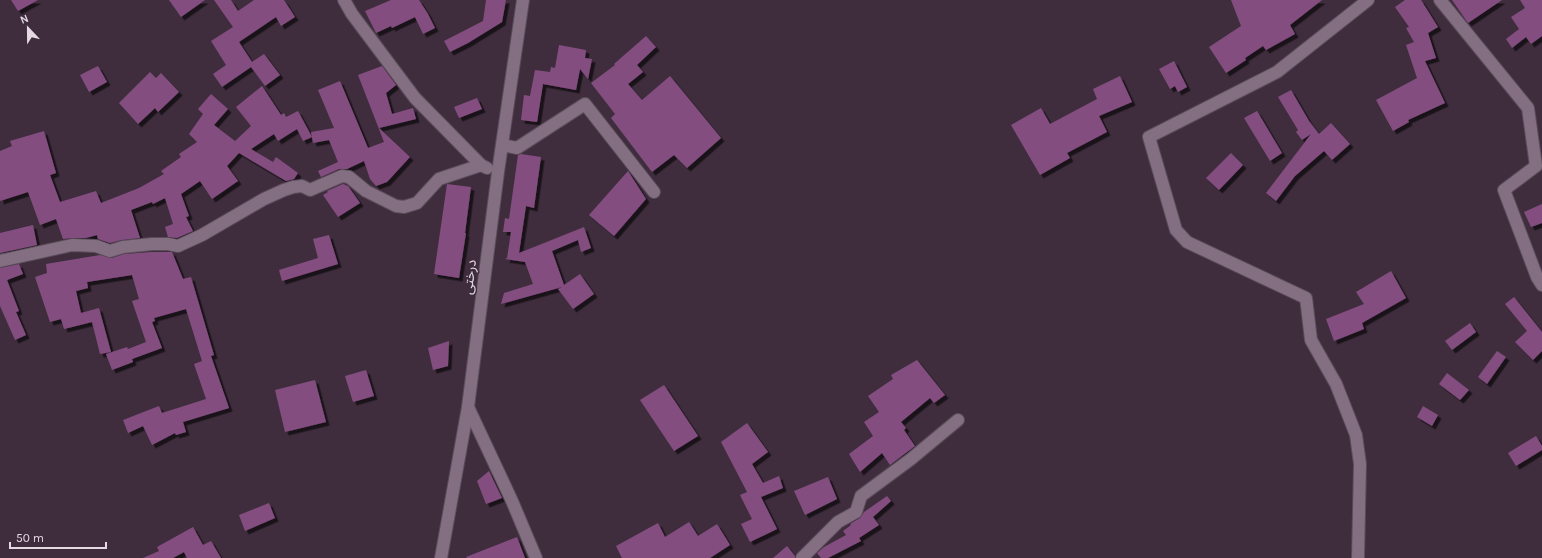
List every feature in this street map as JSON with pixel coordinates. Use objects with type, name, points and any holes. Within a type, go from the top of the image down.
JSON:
[{"type":"street","points":[[344,0],[357,21],[415,98],[481,165],[498,172]]},
{"type":"street","name":"درختی","points":[[441,558],[468,407],[522,0]]},
{"type":"street","points":[[1358,558],[1360,464],[1356,435],[1336,384],[1310,340],[1306,298],[1187,242],[1176,230],[1149,137],[1277,72],[1368,0]]},
{"type":"street","points":[[1440,0],[1528,108],[1536,166],[1504,190],[1537,277],[1542,285]]},
{"type":"street","points":[[502,145],[517,148],[585,104],[654,192]]},
{"type":"street","points":[[0,261],[72,245],[96,246],[110,251],[124,247],[152,244],[168,244],[178,246],[202,235],[264,199],[284,190],[302,186],[310,190],[342,176],[350,177],[366,191],[396,206],[404,207],[417,203],[439,179],[481,165]]},
{"type":"street","points":[[468,407],[512,501],[536,558]]},
{"type":"street","points":[[802,558],[838,522],[856,512],[861,496],[911,459],[958,420]]},
{"type":"building","points":[[11,0],[38,0],[18,11]]},
{"type":"building","points":[[169,0],[205,0],[181,17]]},
{"type":"building","points":[[214,0],[231,0],[238,11],[254,0],[284,0],[295,17],[281,26],[276,17],[239,42],[252,62],[264,54],[280,75],[265,86],[251,67],[222,87],[213,74],[226,65],[211,41],[233,27]]},
{"type":"building","points":[[391,0],[419,0],[435,28],[423,34],[415,17],[392,28],[391,26],[376,33],[365,11]]},
{"type":"building","points":[[486,0],[506,0],[502,22],[450,52],[444,41],[483,21]]},
{"type":"building","points":[[1231,0],[1322,0],[1290,25],[1295,34],[1266,50],[1263,46],[1245,58],[1246,60],[1226,73],[1209,47],[1241,26]]},
{"type":"building","points":[[1405,0],[1421,0],[1438,27],[1428,33],[1436,58],[1425,61],[1445,103],[1408,120],[1409,122],[1393,131],[1376,100],[1417,78],[1406,45],[1414,42],[1406,28],[1409,27],[1395,7]]},
{"type":"building","points":[[1452,0],[1502,0],[1468,23]]},
{"type":"building","points":[[1520,0],[1542,0],[1542,36],[1531,44],[1526,37],[1512,48],[1506,39],[1519,29],[1511,17],[1525,8]]},
{"type":"building","points":[[646,36],[656,47],[637,65],[643,72],[628,84],[642,100],[670,76],[721,138],[687,168],[674,155],[652,172],[611,118],[615,114],[591,83],[615,65],[614,64]]},
{"type":"building","points":[[559,45],[586,50],[585,58],[592,59],[588,79],[580,69],[576,90],[543,84],[537,122],[521,120],[524,95],[530,96],[535,70],[550,72],[551,67],[555,68]]},
{"type":"building","points":[[1174,61],[1187,87],[1178,92],[1175,86],[1170,89],[1159,69]]},
{"type":"building","points":[[98,66],[107,82],[89,92],[80,75]]},
{"type":"building","points":[[382,66],[396,85],[386,93],[392,114],[413,108],[416,119],[379,128],[410,157],[387,182],[376,186],[370,179],[364,161],[347,169],[339,169],[321,177],[318,171],[338,162],[329,140],[313,143],[311,132],[334,128],[318,90],[340,81],[368,148],[384,142],[358,75]]},
{"type":"building","points":[[150,72],[156,78],[161,73],[179,92],[158,112],[155,108],[138,124],[119,103]]},
{"type":"building","points":[[1120,76],[1132,102],[1099,116],[1107,132],[1067,153],[1070,158],[1040,175],[1011,125],[1041,108],[1050,124],[1097,99],[1093,89]]},
{"type":"building","points":[[262,86],[281,115],[284,113],[286,117],[298,111],[312,137],[303,141],[297,129],[278,141],[274,134],[251,149],[273,162],[276,157],[298,173],[294,179],[286,181],[239,153],[227,166],[238,181],[212,199],[200,181],[181,194],[189,216],[186,217],[193,231],[177,238],[168,237],[165,227],[173,224],[165,198],[153,204],[152,202],[131,210],[140,238],[110,243],[98,239],[97,235],[86,238],[63,239],[56,219],[40,225],[28,192],[0,201],[0,151],[12,146],[10,141],[44,131],[56,173],[50,175],[60,202],[96,191],[101,203],[139,188],[164,174],[161,171],[181,157],[179,154],[197,142],[189,134],[203,114],[198,109],[211,94],[228,109],[214,125],[235,141],[251,126],[236,107]]},
{"type":"building","points":[[1291,90],[1309,121],[1319,134],[1331,123],[1350,144],[1332,160],[1324,151],[1295,176],[1276,201],[1266,193],[1311,134],[1302,140],[1296,132],[1298,130],[1278,97]]},
{"type":"building","points":[[477,98],[482,109],[459,118],[454,107]]},
{"type":"building","points":[[1257,111],[1282,153],[1270,161],[1244,118]]},
{"type":"building","points":[[1231,153],[1243,165],[1219,190],[1206,178]]},
{"type":"building","points":[[521,154],[541,157],[534,208],[526,206],[519,253],[584,227],[591,248],[581,252],[578,240],[552,251],[564,285],[580,274],[594,294],[573,309],[558,289],[562,287],[501,304],[504,293],[533,284],[525,262],[505,259],[507,258],[511,232],[503,232],[505,218],[509,219],[518,155]]},
{"type":"building","points":[[628,171],[646,199],[614,236],[589,215]]},
{"type":"building","points":[[343,184],[348,186],[360,203],[338,217],[323,195],[328,192],[327,191]]},
{"type":"building","points":[[447,184],[471,187],[459,278],[434,274]]},
{"type":"building","points":[[1542,204],[1542,223],[1531,227],[1524,212]]},
{"type":"building","points":[[33,225],[37,245],[0,253],[0,233]]},
{"type":"building","points":[[329,235],[338,264],[282,281],[279,270],[318,258],[313,239]]},
{"type":"building","points":[[172,252],[183,279],[191,277],[214,355],[211,356],[229,408],[183,422],[186,432],[176,435],[175,433],[152,445],[143,426],[128,433],[123,420],[159,406],[162,413],[206,399],[194,364],[202,361],[186,309],[154,318],[155,321],[152,322],[162,348],[132,359],[133,362],[112,370],[106,354],[127,347],[128,349],[146,342],[132,301],[139,299],[132,275],[87,282],[88,288],[76,291],[81,313],[99,308],[111,352],[100,354],[92,322],[64,329],[61,319],[50,322],[35,277],[47,273],[46,264],[100,255],[112,258],[124,254]]},
{"type":"building","points":[[19,264],[23,274],[7,280],[19,311],[16,312],[26,335],[15,340],[0,306],[0,268]]},
{"type":"building","points":[[1391,271],[1406,298],[1362,323],[1364,329],[1334,341],[1326,319],[1364,304],[1356,292]]},
{"type":"building","points":[[1514,297],[1542,332],[1542,351],[1533,360],[1515,342],[1527,331],[1505,304]]},
{"type":"building","points":[[1470,323],[1476,332],[1452,350],[1445,341]]},
{"type":"building","points":[[449,341],[448,366],[433,370],[428,348]]},
{"type":"building","points":[[1497,351],[1506,357],[1487,384],[1478,377]]},
{"type":"building","points":[[917,360],[945,395],[934,403],[930,398],[901,422],[906,428],[904,430],[915,446],[890,465],[882,453],[860,472],[849,454],[873,436],[864,422],[879,412],[868,396],[893,379],[891,375]]},
{"type":"building","points":[[366,370],[374,396],[353,402],[345,376]]},
{"type":"building","points":[[1447,373],[1469,390],[1460,400],[1439,384]]},
{"type":"building","points":[[315,380],[326,422],[285,432],[275,390]]},
{"type":"building","points":[[664,385],[698,436],[674,451],[640,400]]},
{"type":"building","points":[[1423,406],[1438,415],[1432,426],[1417,417]]},
{"type":"building","points":[[747,423],[768,452],[752,464],[763,483],[779,476],[783,488],[761,497],[777,529],[750,542],[741,524],[752,519],[740,495],[747,492],[721,442]]},
{"type":"building","points":[[1536,436],[1542,446],[1542,450],[1516,466],[1508,453]]},
{"type":"building","points":[[489,471],[502,498],[486,504],[477,481]]},
{"type":"building","points":[[828,477],[837,499],[805,515],[794,491]]},
{"type":"building","points":[[887,496],[891,501],[873,517],[879,525],[859,538],[861,541],[828,558],[821,558],[817,553],[824,547],[846,535],[843,531],[851,525],[850,524],[860,518],[864,512]]},
{"type":"building","points":[[269,503],[275,518],[245,531],[239,515]]},
{"type":"building","points":[[689,522],[698,536],[717,524],[730,545],[710,558],[622,558],[616,546],[658,523],[665,537]]},
{"type":"building","points":[[193,527],[203,545],[211,541],[221,558],[187,558],[184,552],[173,558],[143,558],[159,551],[157,547]]},
{"type":"building","points":[[517,537],[525,558],[466,557]]},
{"type":"building","points":[[787,546],[795,558],[773,558]]}]
